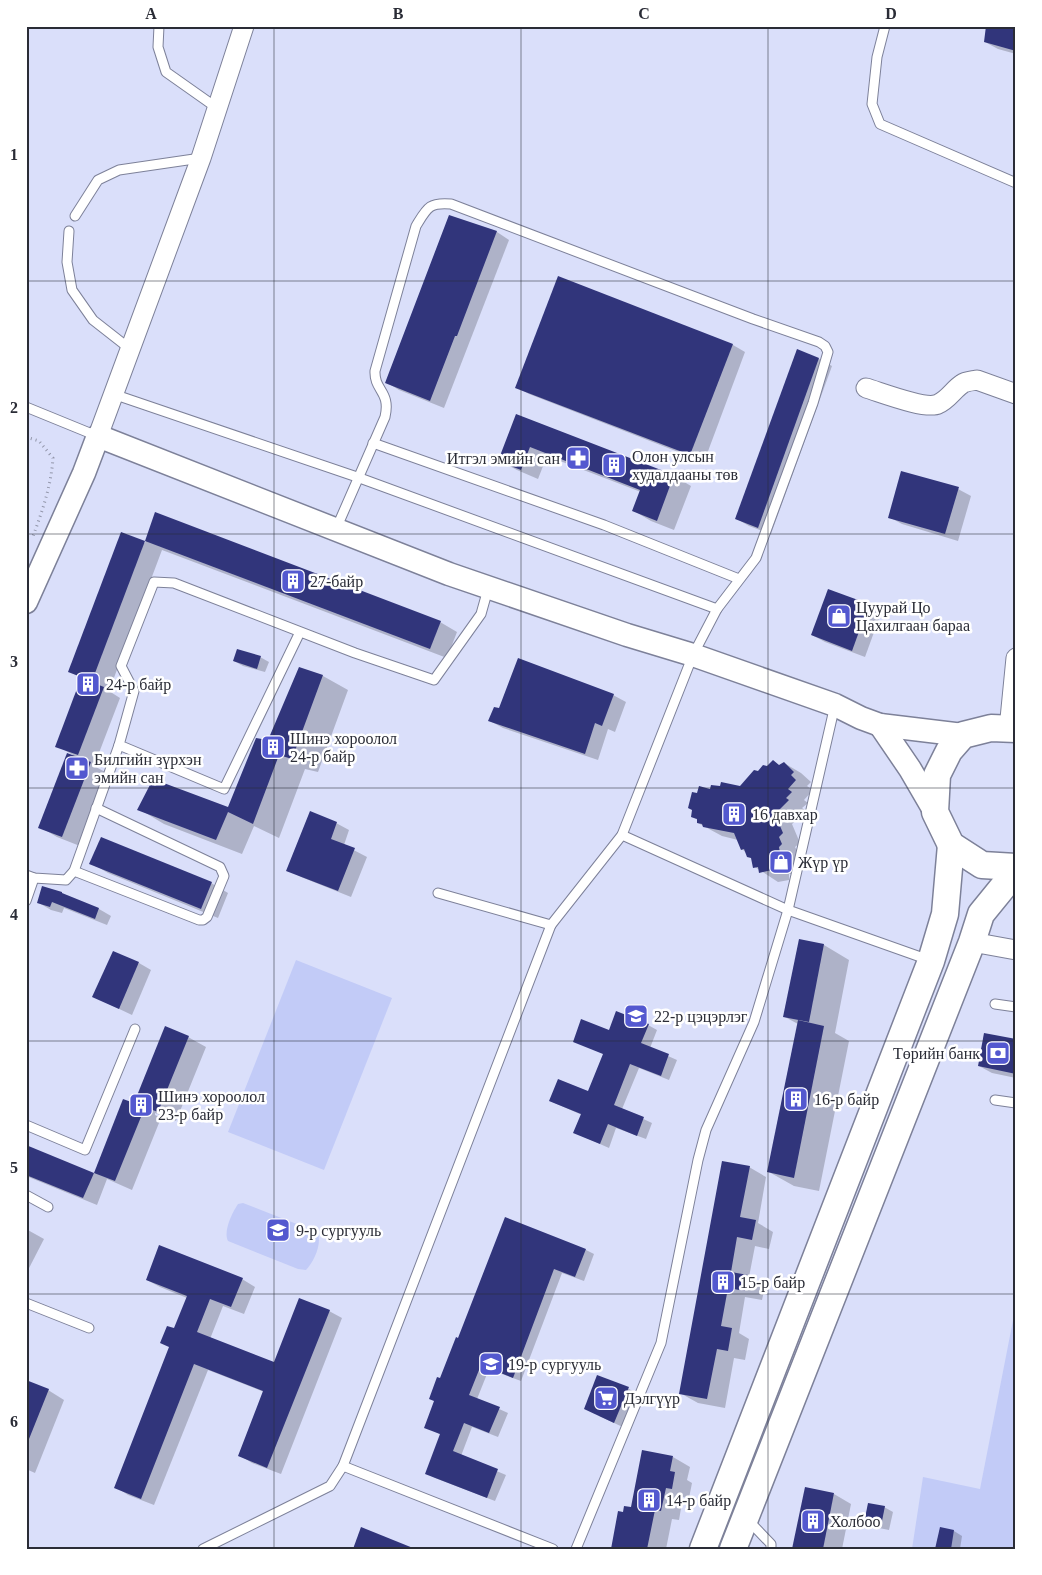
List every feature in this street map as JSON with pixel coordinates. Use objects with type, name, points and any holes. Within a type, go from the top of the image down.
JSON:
[{"type":"main road","points":[[703,1549],[931,961],[945,914],[951,845],[935,812],[938,775],[949,751],[963,735],[991,728],[1012,729]]},
{"type":"main road","points":[[951,845],[982,865],[1016,867]]},
{"type":"main road","points":[[733,1549],[972,942],[981,914],[1016,871]]},
{"type":"street","points":[[26,602],[98,436],[201,158],[244,26]]},
{"type":"street","points":[[866,388],[921,405],[939,404],[962,383],[977,380],[1016,394]]},
{"type":"street","points":[[98,436],[449,574],[627,635],[693,655],[835,705],[880,725],[963,735]]},
{"type":"street","points":[[1012,729],[1016,658]]},
{"type":"street","points":[[880,725],[910,769],[935,812]]},
{"type":"street","points":[[972,942],[1016,950]]},
{"type":"lane","points":[[159,26],[158,47],[166,72],[217,108]]},
{"type":"lane","points":[[885,26],[877,57],[872,104],[880,124],[1016,183]]},
{"type":"lane","points":[[75,216],[98,180],[119,170],[201,158]]},
{"type":"lane","points":[[203,1549],[330,1486],[343,1466],[551,925],[622,835],[693,655],[717,609],[756,558],[812,404],[828,352],[825,346],[819,342],[753,319],[451,204],[439,202],[427,209],[416,226],[375,370],[375,379],[386,397],[387,407],[336,529]]},
{"type":"lane","points":[[69,231],[67,262],[72,290],[93,320],[130,349]]},
{"type":"lane","points":[[113,394],[357,477],[717,609]]},
{"type":"lane","points":[[26,407],[98,436]]},
{"type":"lane","points":[[373,443],[604,524],[739,579]]},
{"type":"lane","points":[[26,901],[30,876],[66,880],[74,871],[119,745],[134,691],[121,666],[154,582],[174,582],[300,632],[434,680],[481,614],[488,587]]},
{"type":"lane","points":[[119,745],[224,789],[300,632]]},
{"type":"lane","points":[[576,1549],[661,1343],[698,1160],[706,1130],[754,1022],[788,910],[835,705]]},
{"type":"lane","points":[[74,871],[199,920],[207,917],[224,876],[220,867],[96,808]]},
{"type":"lane","points":[[622,835],[788,910],[931,961]]},
{"type":"lane","points":[[438,893],[551,925]]},
{"type":"lane","points":[[995,1004],[1016,1008]]},
{"type":"lane","points":[[26,1125],[85,1150],[135,1029]]},
{"type":"lane","points":[[995,1100],[1016,1103]]},
{"type":"lane","points":[[26,1195],[48,1207]]},
{"type":"lane","points":[[26,1303],[89,1328]]},
{"type":"lane","points":[[343,1466],[554,1549]]},
{"type":"lane","points":[[745,1517],[771,1544],[771,1549]]},
{"type":"path","points":[[26,437],[39,442],[53,458],[51,481],[42,513],[29,545]]},
{"type":"shaded area","points":[[296,960],[392,998],[324,1170],[228,1132]]},
{"type":"shaded area","points":[[243,1203],[317,1232],[319,1241],[317,1252],[306,1270],[298,1269],[228,1241],[227,1227],[238,1204]]},
{"type":"shaded area","points":[[1016,1305],[1016,1549],[912,1549],[923,1477],[980,1489]]},
{"type":"building","points":[[986,26],[1016,26],[1016,51],[984,42]]},
{"type":"building","points":[[449,215],[497,231],[430,401],[385,383]]},
{"type":"building","name":"Олон улсын худалдааны төв","points":[[558,276],[733,344],[690,455],[515,388]]},
{"type":"building","points":[[797,349],[819,358],[758,528],[735,519]]},
{"type":"building","name":"Олон улсын худалдааны төв","points":[[516,414],[674,475],[657,521],[632,511],[640,490],[530,447],[521,470],[498,461]]},
{"type":"building","points":[[901,471],[959,487],[945,534],[888,518]]},
{"type":"building","name":"27-байр","points":[[155,512],[441,621],[430,649],[145,541]]},
{"type":"building","points":[[121,532],[145,541],[92,681],[68,672]]},
{"type":"building","points":[[828,589],[869,604],[852,651],[811,635]]},
{"type":"building","points":[[237,649],[261,656],[257,669],[233,661]]},
{"type":"building","points":[[518,658],[614,694],[602,726],[595,723],[585,754],[488,721],[494,707],[499,708]]},
{"type":"building","name":"Шинэ хороолол 24-р байр","points":[[299,667],[323,675],[292,759],[279,755],[253,824],[228,812],[216,840],[137,810],[153,779],[228,807],[256,738],[268,740]]},
{"type":"building","points":[[81,678],[104,687],[78,755],[55,747]]},
{"type":"building","points":[[67,753],[91,762],[62,837],[38,828]]},
{"type":"building","name":"16 давхар","points":[[773,760],[779,765],[784,762],[794,772],[791,775],[796,780],[788,789],[792,792],[786,798],[789,800],[775,814],[783,833],[779,837],[782,844],[779,847],[781,859],[776,860],[776,864],[772,865],[772,870],[759,873],[758,867],[753,868],[751,858],[747,857],[744,849],[741,850],[734,833],[703,827],[702,824],[697,823],[697,819],[691,817],[692,810],[688,808],[692,792],[697,793],[699,786],[710,789],[711,785],[720,786],[721,782],[740,786],[754,770],[758,771],[763,765],[767,766]]},
{"type":"building","points":[[310,811],[337,822],[331,839],[355,848],[338,891],[286,871]]},
{"type":"building","points":[[101,837],[212,882],[201,909],[89,864]]},
{"type":"building","points":[[42,886],[62,892],[99,908],[95,919],[52,902],[50,907],[37,903]]},
{"type":"building","points":[[799,939],[824,944],[809,1022],[783,1017]]},
{"type":"building","points":[[113,951],[139,962],[119,1009],[92,997]]},
{"type":"building","name":"22-р цэцэрлэг","points":[[616,1011],[649,1024],[641,1043],[669,1054],[661,1076],[630,1064],[614,1105],[644,1117],[637,1136],[608,1124],[600,1144],[573,1133],[581,1114],[549,1101],[558,1079],[588,1091],[603,1054],[573,1042],[581,1019],[609,1030]]},
{"type":"building","name":"16-р байр","points":[[798,1020],[824,1026],[794,1178],[767,1172]]},
{"type":"building","points":[[165,1026],[189,1036],[158,1112],[134,1103]]},
{"type":"building","name":"Төрийн банк","points":[[984,1033],[1016,1039],[1016,1074],[978,1066]]},
{"type":"building","points":[[123,1099],[145,1107],[115,1181],[94,1173]]},
{"type":"building","points":[[26,1145],[94,1173],[83,1198],[26,1175]]},
{"type":"building","name":"15-р байр","points":[[722,1161],[750,1166],[740,1217],[756,1220],[752,1240],[737,1237],[731,1272],[748,1275],[745,1291],[728,1288],[721,1326],[732,1328],[728,1351],[717,1349],[707,1399],[679,1394]]},
{"type":"building","name":"19-р сургууль","points":[[505,1217],[586,1249],[575,1277],[554,1269],[513,1378],[481,1365],[469,1395],[500,1407],[489,1433],[464,1423],[453,1451],[498,1469],[487,1498],[425,1474],[440,1434],[424,1428],[434,1401],[429,1399],[437,1377],[440,1378],[456,1337],[458,1338]]},
{"type":"building","points":[[159,1245],[243,1278],[231,1307],[210,1299],[197,1332],[274,1362],[299,1298],[330,1310],[267,1468],[238,1456],[263,1391],[194,1364],[141,1499],[114,1488],[169,1347],[160,1343],[167,1326],[174,1328],[187,1296],[146,1280]]},
{"type":"building","name":"Дэлгүүр","points":[[597,1375],[629,1387],[614,1423],[584,1409]]},
{"type":"building","points":[[26,1380],[49,1389],[27,1444],[26,1444]]},
{"type":"building","name":"14-р байр","points":[[642,1450],[673,1456],[670,1471],[675,1472],[672,1489],[666,1488],[661,1511],[655,1510],[647,1549],[611,1549],[618,1511],[623,1512],[624,1506],[631,1507]]},
{"type":"building","name":"Холбоо","points":[[805,1487],[834,1493],[823,1549],[792,1549]]},
{"type":"building","points":[[868,1503],[885,1506],[881,1526],[864,1523]]},
{"type":"building","points":[[361,1527],[413,1548],[413,1549],[353,1549]]},
{"type":"building","points":[[940,1527],[954,1530],[951,1549],[935,1549]]},
{"type":"place","name":"Итгэл эмийн сан","points":[[578,458]]},
{"type":"place","name":"Олон улсын худалдааны төв","points":[[614,465]]},
{"type":"place","name":"27-байр","points":[[293,581]]},
{"type":"place","name":"Цуурай Цо Цахилгаан бараа","points":[[839,616]]},
{"type":"place","name":"24-р байр","points":[[88,684]]},
{"type":"place","name":"Шинэ хороолол 24-р байр","points":[[273,747]]},
{"type":"place","name":"Билгийн зүрхэн эмийн сан","points":[[77,768]]},
{"type":"place","name":"16 давхар","points":[[734,814]]},
{"type":"place","name":"Жүр үр","points":[[781,862]]},
{"type":"place","name":"22-р цэцэрлэг","points":[[636,1016]]},
{"type":"place","name":"Төрийн банк","points":[[998,1053]]},
{"type":"place","name":"16-р байр","points":[[796,1099]]},
{"type":"place","name":"Шинэ хороолол 23-р байр","points":[[141,1105]]},
{"type":"place","name":"9-р сургууль","points":[[278,1230]]},
{"type":"place","name":"15-р байр","points":[[723,1282]]},
{"type":"place","name":"19-р сургууль","points":[[491,1364]]},
{"type":"place","name":"Дэлгүүр","points":[[606,1398]]},
{"type":"place","name":"14-р байр","points":[[649,1500]]},
{"type":"place","name":"Холбоо","points":[[813,1521]]}]
